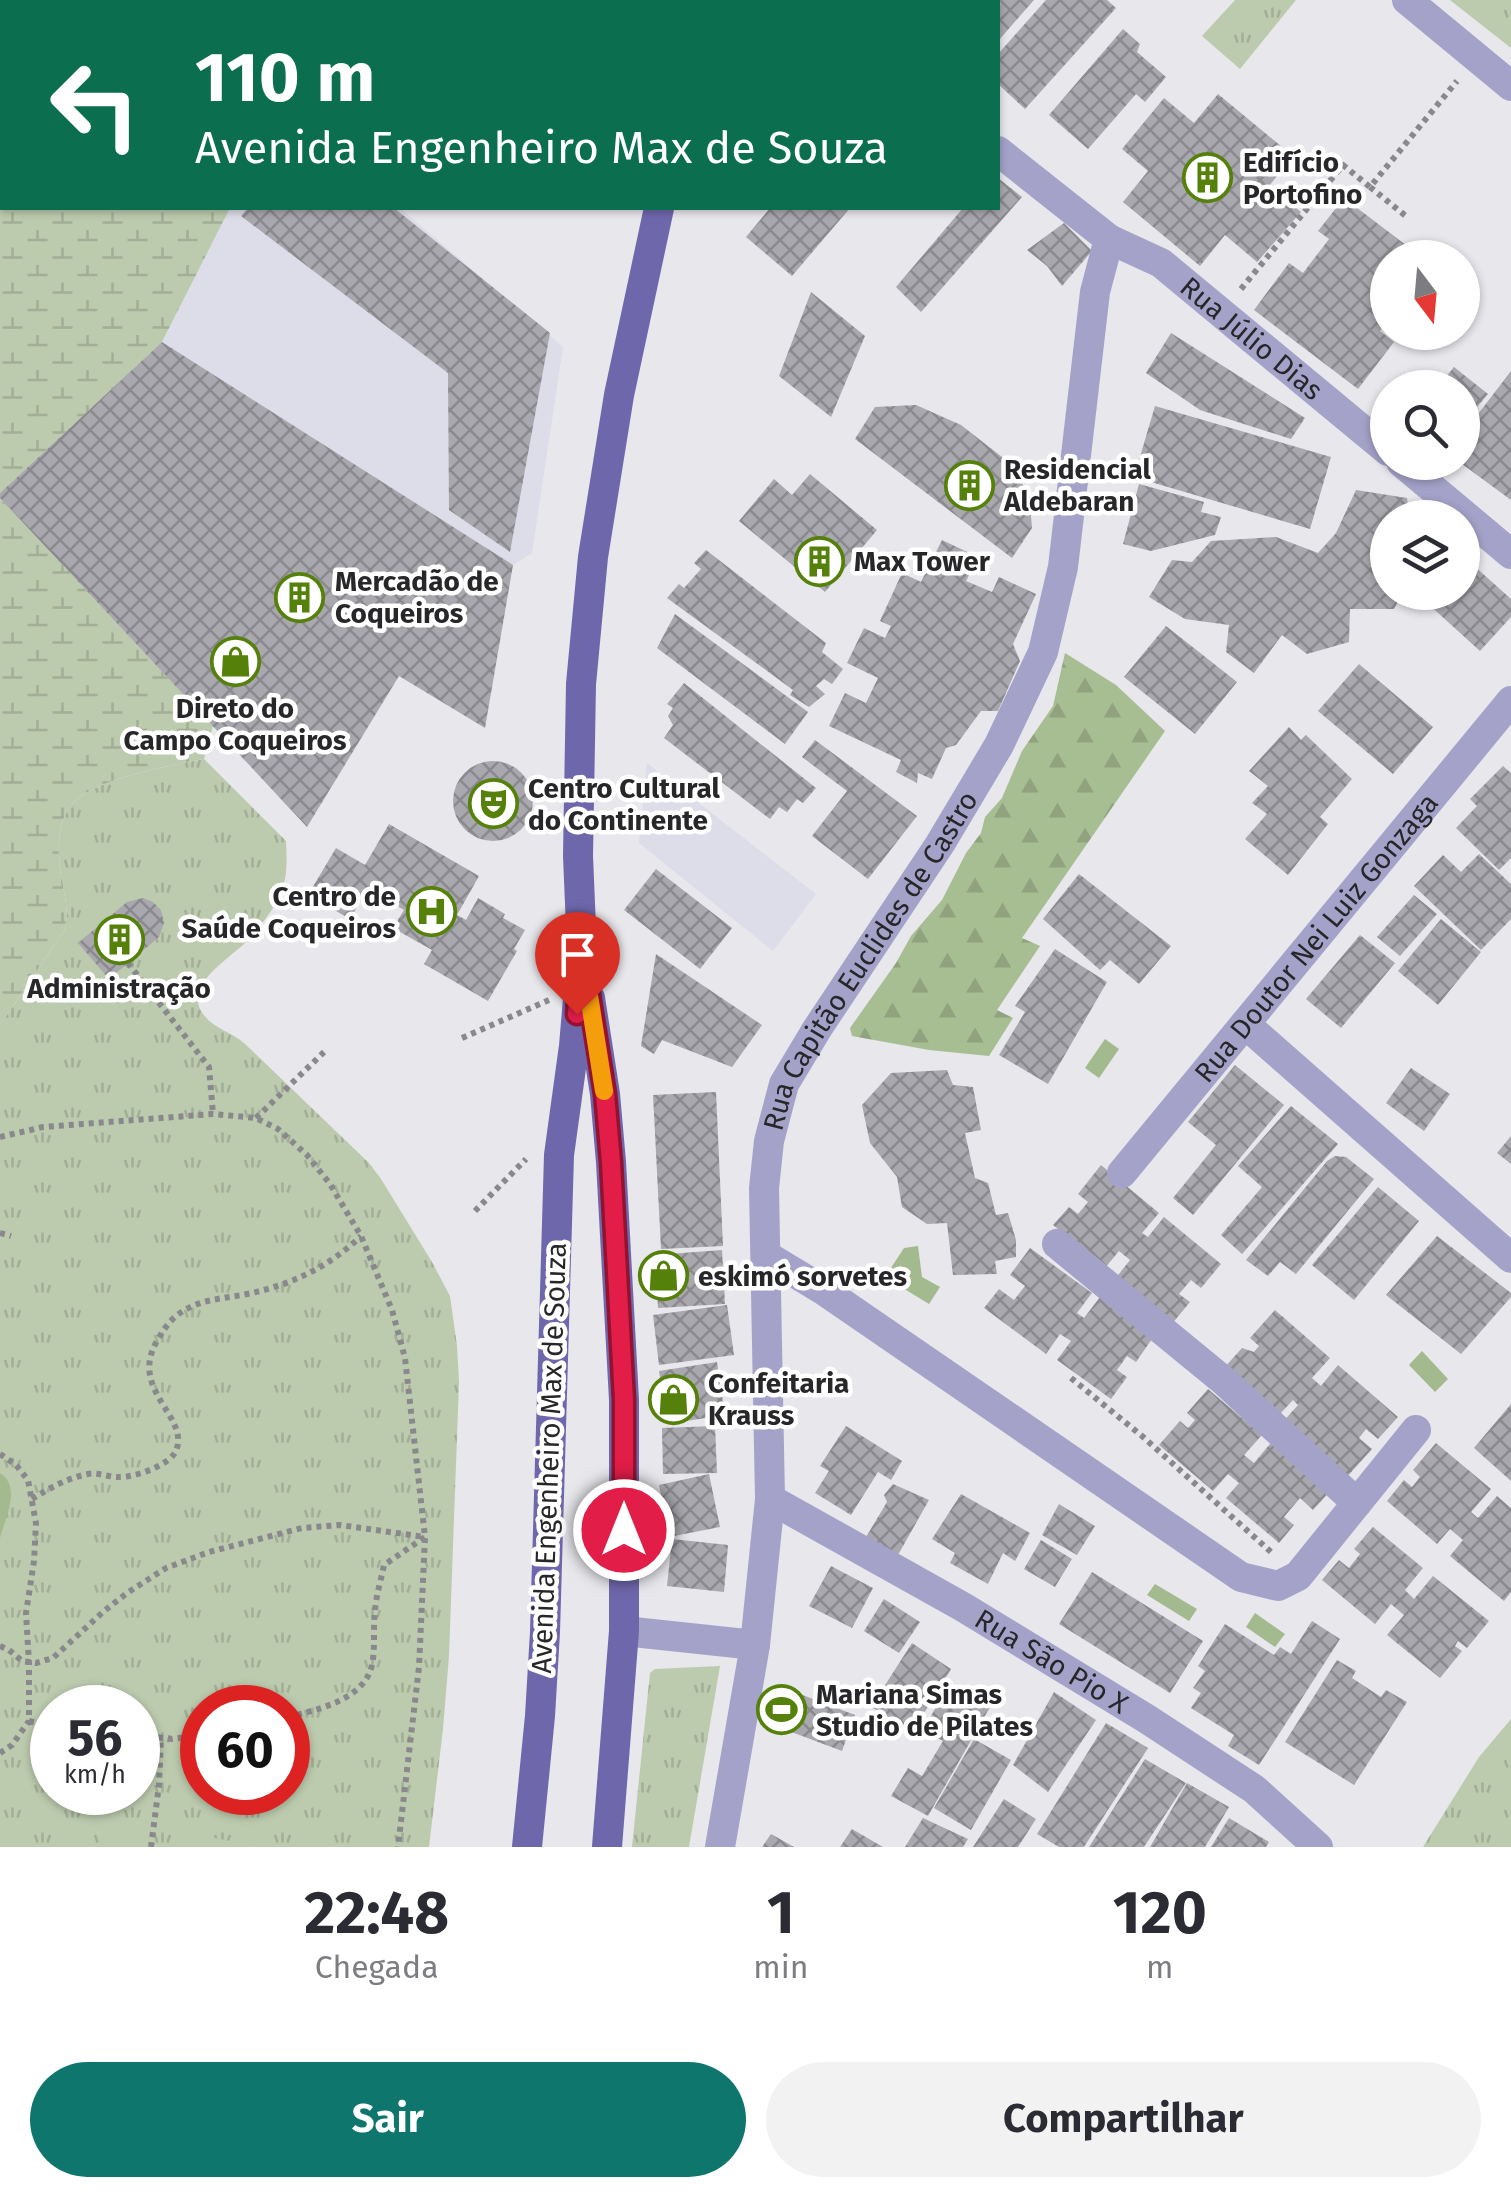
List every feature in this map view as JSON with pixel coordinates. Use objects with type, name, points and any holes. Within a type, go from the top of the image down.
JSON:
[{"type":"main road","name":"Avenida Engenheiro Max de Souza","points":[[607,1847],[624,1631],[624,1400],[605,1094],[582,951],[578,856],[582,684],[593,557],[620,396],[659,210]]},
{"type":"main road","name":"Avenida Engenheiro Max de Souza","points":[[527,1847],[548,1573],[559,1155],[582,951]]},
{"type":"street","points":[[1407,0],[1511,86]]},
{"type":"street","points":[[1000,153],[1110,239]]},
{"type":"street","name":"Rua Júlio Dias","points":[[1110,239],[1161,263],[1370,436]]},
{"type":"street","name":"Rua Capitão Euclides de Castro","points":[[720,1847],[754,1645],[770,1499],[764,1188],[768,1141],[784,1084],[940,844],[999,745],[1043,652],[1063,567],[1095,292],[1110,239]]},
{"type":"street","points":[[1423,480],[1511,554]]},
{"type":"street","name":"Rua Doutor Nei Luiz Gonzaga","points":[[1122,1172],[1511,700]]},
{"type":"street","points":[[1244,1024],[1511,1258]]},
{"type":"street","points":[[1056,1244],[1224,1381],[1358,1503]]},
{"type":"street","points":[[767,1256],[823,1290],[1241,1577],[1278,1586],[1298,1576],[1416,1430]]},
{"type":"street","name":"Rua São Pio X","points":[[770,1499],[948,1598],[1147,1719],[1254,1789],[1318,1847]]},
{"type":"street","points":[[624,1631],[754,1645]]},
{"type":"path","points":[[1370,187],[1476,57]]},
{"type":"path","points":[[1221,313],[1343,165],[1407,217]]},
{"type":"path","points":[[128,962],[210,1068],[214,1114]]},
{"type":"path","points":[[462,1038],[550,999]]},
{"type":"path","points":[[256,1118],[324,1052]]},
{"type":"path","points":[[0,1137],[43,1127],[214,1114],[256,1118],[278,1129],[307,1155],[330,1184],[361,1236],[392,1310],[405,1358],[424,1537],[419,1666],[398,1847]]},
{"type":"path","points":[[474,1211],[526,1159]]},
{"type":"path","points":[[0,1232],[11,1236]]},
{"type":"path","points":[[32,1499],[61,1482],[94,1473],[134,1475],[172,1458],[178,1448],[177,1432],[151,1382],[150,1364],[153,1348],[172,1319],[203,1302],[248,1294],[301,1277],[332,1261],[361,1236]]},
{"type":"path","points":[[1071,1378],[1298,1576]]},
{"type":"path","points":[[0,1454],[28,1480],[36,1524],[26,1613],[29,1721],[12,1745],[0,1753]]},
{"type":"path","points":[[0,1646],[29,1663],[53,1658],[102,1612],[166,1568],[209,1552],[302,1528],[340,1525],[424,1537]]},
{"type":"path","points":[[310,1710],[344,1700],[371,1671],[374,1612],[384,1564],[424,1537]]},
{"type":"path","points":[[151,1847],[161,1738],[180,1738]]},
{"type":"shaded area","points":[[229,210],[402,210],[563,347],[532,553],[513,565],[162,343]]},
{"type":"shaded area","points":[[647,763],[816,894],[773,951],[639,843]]},
{"type":"shaded area","points":[[1105,1039],[1119,1049],[1099,1078],[1085,1068]]},
{"type":"shaded area","points":[[918,1246],[922,1277],[940,1287],[929,1304],[885,1277],[904,1248]]},
{"type":"shaded area","points":[[1422,1351],[1448,1379],[1435,1392],[1409,1365]]},
{"type":"shaded area","points":[[0,1473],[7,1479],[11,1494],[0,1538]]},
{"type":"shaded area","points":[[1155,1584],[1197,1609],[1189,1621],[1147,1595]]},
{"type":"shaded area","points":[[1255,1613],[1285,1634],[1275,1647],[1246,1627]]},
{"type":"green space","points":[[1235,0],[1296,0],[1240,69],[1202,36]]},
{"type":"green space","points":[[1450,0],[1511,0],[1511,48]]},
{"type":"green space","points":[[0,210],[229,210],[162,342],[0,493]]},
{"type":"green space","points":[[0,498],[213,726],[204,759],[115,780],[83,794],[73,803],[63,821],[59,841],[67,912],[64,931],[0,1025]]},
{"type":"green space","points":[[1065,653],[1116,685],[1165,731],[1022,938],[1040,946],[997,1010],[1013,1018],[989,1056],[852,1036],[850,1028],[911,936],[942,900],[981,833],[985,817],[1002,798],[1022,751],[1053,706]]},
{"type":"green space","points":[[204,759],[286,841],[281,894],[249,939],[205,980],[198,1000],[201,1011],[244,1043],[369,1163],[450,1296],[459,1382],[449,1656],[429,1847],[0,1847],[0,1025],[64,931],[67,912],[59,841],[69,809],[83,794],[134,774]]},
{"type":"green space","points":[[720,1666],[689,1847],[632,1847],[650,1673],[655,1669]]},
{"type":"green space","points":[[1511,1719],[1511,1847],[1423,1847],[1479,1757]]},
{"type":"green space","points":[[103,1818],[150,1826],[146,1847],[98,1847]]},
{"type":"green space","points":[[176,1831],[264,1847],[173,1847]]},
{"type":"building","points":[[1000,0],[1034,0],[1000,39]]},
{"type":"building","points":[[1046,0],[1107,0],[1116,8],[1025,109],[1000,86],[1000,52]]},
{"type":"building","points":[[1123,29],[1140,44],[1137,52],[1166,77],[1145,102],[1136,94],[1088,149],[1049,115]]},
{"type":"building","name":"Edifício Portofino","points":[[1218,94],[1293,156],[1269,186],[1301,212],[1257,262],[1225,235],[1200,266],[1123,202],[1148,171],[1122,149],[1164,98],[1194,123]]},
{"type":"building","points":[[1000,180],[1022,197],[921,312],[896,287],[961,210],[1000,210]]},
{"type":"building","points":[[1344,198],[1399,240],[1370,240],[1370,350],[1388,350],[1358,389],[1254,310],[1289,263],[1303,273],[1329,239],[1318,231]]},
{"type":"building","points":[[246,210],[396,210],[550,333],[510,552],[449,510],[448,373],[241,216]]},
{"type":"building","points":[[768,210],[848,210],[792,276],[746,237]]},
{"type":"building","points":[[1064,223],[1092,251],[1062,286],[1047,266],[1027,250]]},
{"type":"building","points":[[811,292],[865,336],[831,417],[779,376]]},
{"type":"building","points":[[1171,333],[1305,418],[1291,439],[1200,410],[1146,373]]},
{"type":"building","name":"Mercadão de Coqueiros","points":[[162,342],[513,565],[485,728],[399,676],[307,827],[0,498],[0,493]]},
{"type":"building","points":[[1511,371],[1511,500],[1480,477],[1480,411]]},
{"type":"building","points":[[1480,388],[1488,394],[1480,404]]},
{"type":"building","name":"Residencial Aldebaran","points":[[916,405],[961,425],[1016,468],[1030,503],[1032,528],[1012,558],[855,439],[875,407]]},
{"type":"building","points":[[1155,406],[1331,457],[1310,529],[1134,477]]},
{"type":"building","name":"Max Tower","points":[[810,474],[877,530],[825,592],[739,521],[774,479],[792,495]]},
{"type":"building","points":[[1139,484],[1204,502],[1201,512],[1221,517],[1215,535],[1151,551],[1123,544]]},
{"type":"building","points":[[1356,490],[1407,498],[1370,500],[1370,609],[1350,609],[1349,642],[1307,654],[1282,635],[1254,673],[1226,652],[1229,625],[1185,619],[1149,597],[1172,560],[1192,562],[1211,541],[1276,537],[1318,553],[1336,533]]},
{"type":"building","points":[[942,540],[978,557],[966,581],[992,592],[999,577],[1036,594],[1013,644],[1020,661],[998,711],[981,711],[956,745],[946,748],[932,779],[918,773],[917,783],[896,772],[901,760],[829,726],[845,693],[866,703],[878,678],[847,663],[864,628],[885,638],[891,626],[880,621],[902,573],[921,582]]},
{"type":"building","points":[[706,550],[826,643],[822,652],[843,669],[832,684],[824,679],[816,686],[825,694],[809,707],[790,695],[793,690],[667,598],[679,584],[684,588],[701,569],[694,563]]},
{"type":"building","points":[[1480,571],[1511,599],[1511,617],[1480,651],[1435,610],[1480,610]]},
{"type":"building","points":[[675,614],[808,712],[785,744],[657,648]]},
{"type":"building","points":[[1166,626],[1237,682],[1195,734],[1124,677]]},
{"type":"building","points":[[1359,664],[1433,727],[1393,774],[1318,711]]},
{"type":"building","points":[[684,683],[816,788],[803,803],[797,799],[787,812],[779,807],[770,819],[664,738],[673,725],[668,716],[673,708],[667,704]]},
{"type":"building","points":[[1289,727],[1301,740],[1306,735],[1352,779],[1320,817],[1328,824],[1288,875],[1245,839],[1267,814],[1252,803],[1268,786],[1249,771]]},
{"type":"building","points":[[815,740],[917,816],[868,879],[812,836],[847,791],[802,757]]},
{"type":"building","name":"Centro Cultural do Continente","points":[[493,761],[508,764],[521,773],[530,786],[530,816],[521,829],[508,838],[493,841],[478,838],[465,829],[456,816],[453,801],[456,786],[465,773],[478,764]]},
{"type":"building","points":[[1503,766],[1511,773],[1511,858],[1499,870],[1456,828],[1477,806],[1470,799]]},
{"type":"building","name":"Centro de Saúde Coqueiros","points":[[389,824],[479,876],[457,915],[466,920],[478,898],[525,930],[488,1001],[424,964],[432,950],[393,928],[404,910],[368,889],[350,919],[308,895],[336,848],[365,865]]},
{"type":"building","points":[[1479,854],[1511,884],[1511,919],[1481,950],[1414,886],[1443,855],[1461,872]]},
{"type":"building","points":[[656,869],[732,928],[700,969],[624,910]]},
{"type":"building","points":[[1079,874],[1171,946],[1139,984],[1110,960],[1100,970],[1043,919]]},
{"type":"building","points":[[1414,895],[1437,914],[1400,956],[1377,937]]},
{"type":"building","name":"Administração","points":[[143,898],[161,910],[164,923],[159,937],[109,979],[78,943],[127,902]]},
{"type":"building","points":[[1441,919],[1481,952],[1438,1005],[1398,971]]},
{"type":"building","points":[[1360,935],[1395,963],[1341,1028],[1306,999]]},
{"type":"building","points":[[1055,949],[1107,982],[1048,1084],[999,1055],[1025,1012],[1015,1006]]},
{"type":"building","points":[[656,954],[762,1025],[732,1067],[662,1040],[654,1054],[641,1046]]},
{"type":"building","points":[[1235,1065],[1284,1105],[1193,1215],[1173,1198],[1216,1145],[1188,1122]]},
{"type":"building","points":[[1411,1068],[1450,1094],[1424,1131],[1386,1103]]},
{"type":"building","points":[[947,1070],[953,1085],[973,1087],[981,1130],[965,1133],[975,1178],[988,1183],[996,1215],[1008,1213],[1016,1240],[1016,1257],[995,1261],[997,1274],[953,1275],[947,1223],[927,1224],[902,1207],[897,1177],[870,1143],[862,1105],[891,1073]]},
{"type":"building","points":[[716,1092],[723,1246],[661,1249],[653,1095]]},
{"type":"building","points":[[1291,1106],[1338,1144],[1242,1254],[1221,1235],[1262,1187],[1238,1166]]},
{"type":"building","points":[[1511,1136],[1511,1164],[1497,1153]]},
{"type":"building","points":[[1335,1156],[1346,1157],[1374,1179],[1296,1274],[1280,1262],[1268,1276],[1246,1260]]},
{"type":"building","points":[[1101,1165],[1159,1213],[1142,1233],[1148,1237],[1164,1217],[1221,1264],[1201,1288],[1191,1280],[1179,1294],[1190,1302],[1171,1325],[1115,1279],[1130,1260],[1119,1251],[1105,1268],[1053,1225],[1069,1207],[1078,1214],[1088,1202],[1078,1194]]},
{"type":"building","points":[[1378,1187],[1419,1221],[1354,1300],[1312,1265]]},
{"type":"building","points":[[1437,1236],[1511,1293],[1461,1354],[1386,1295]]},
{"type":"building","points":[[1030,1248],[1092,1293],[1077,1313],[1084,1318],[1100,1297],[1154,1336],[1136,1362],[1127,1356],[1117,1370],[1127,1377],[1111,1399],[1057,1360],[1071,1341],[1060,1334],[1046,1354],[984,1308],[999,1289],[1014,1300],[1025,1286],[1010,1275]]},
{"type":"building","points":[[722,1250],[725,1304],[658,1308],[655,1255]]},
{"type":"building","points":[[727,1305],[734,1355],[659,1365],[653,1315]]},
{"type":"building","points":[[1275,1310],[1330,1358],[1312,1378],[1321,1386],[1338,1365],[1398,1417],[1378,1439],[1366,1429],[1359,1438],[1372,1449],[1345,1479],[1281,1424],[1298,1405],[1293,1400],[1278,1416],[1224,1368],[1242,1348],[1254,1352],[1259,1346],[1250,1338]]},
{"type":"building","points":[[717,1362],[725,1415],[667,1424],[659,1371]]},
{"type":"building","points":[[1208,1389],[1262,1435],[1244,1455],[1254,1463],[1274,1439],[1332,1489],[1313,1510],[1300,1498],[1284,1517],[1294,1525],[1279,1543],[1226,1498],[1239,1483],[1228,1474],[1213,1491],[1159,1445],[1180,1421],[1188,1428],[1195,1420],[1187,1413]]},
{"type":"building","points":[[1511,1404],[1511,1481],[1474,1448]]},
{"type":"building","points":[[715,1426],[717,1473],[663,1474],[662,1428]]},
{"type":"building","points":[[846,1426],[902,1461],[891,1480],[878,1472],[851,1515],[815,1493],[829,1471],[820,1466]]},
{"type":"building","points":[[1436,1443],[1491,1489],[1471,1512],[1478,1518],[1497,1496],[1511,1508],[1511,1592],[1504,1601],[1450,1556],[1463,1540],[1450,1529],[1437,1544],[1387,1501],[1404,1480],[1412,1487],[1420,1477],[1413,1470]]},
{"type":"building","points":[[709,1474],[720,1527],[669,1537],[659,1485]]},
{"type":"building","points":[[893,1484],[929,1500],[898,1555],[866,1537],[887,1502],[884,1495]]},
{"type":"building","points":[[961,1494],[1030,1533],[1015,1561],[1003,1553],[988,1584],[950,1563],[955,1553],[932,1539]]},
{"type":"building","points":[[1059,1504],[1095,1526],[1077,1555],[1042,1535]]},
{"type":"building","points":[[1373,1527],[1423,1568],[1405,1590],[1414,1599],[1433,1576],[1489,1621],[1467,1648],[1458,1641],[1455,1646],[1462,1651],[1440,1678],[1387,1635],[1404,1615],[1391,1604],[1375,1624],[1322,1580],[1339,1560],[1349,1568],[1360,1554],[1354,1549]]},
{"type":"building","points":[[672,1539],[728,1545],[724,1592],[667,1586]]},
{"type":"building","points":[[1041,1540],[1072,1559],[1055,1587],[1024,1569]]},
{"type":"building","points":[[831,1566],[873,1588],[852,1628],[809,1606]]},
{"type":"building","points":[[1092,1572],[1203,1641],[1170,1693],[1059,1624]]},
{"type":"building","points":[[884,1599],[920,1622],[899,1653],[864,1631]]},
{"type":"building","points":[[1312,1621],[1340,1639],[1259,1765],[1228,1746],[1234,1735],[1191,1708],[1201,1693],[1193,1688],[1205,1671],[1198,1666],[1225,1624],[1274,1655],[1280,1647],[1291,1654]]},
{"type":"building","points":[[912,1643],[951,1669],[913,1731],[871,1707]]},
{"type":"building","points":[[1337,1660],[1356,1671],[1352,1678],[1381,1697],[1386,1690],[1407,1702],[1354,1785],[1285,1742]]},
{"type":"building","points":[[949,1684],[990,1707],[928,1816],[891,1796],[908,1768],[922,1776],[943,1741],[923,1730]]},
{"type":"building","points":[[779,1686],[855,1715],[842,1751],[765,1722]]},
{"type":"building","points":[[1054,1692],[1096,1720],[1048,1792],[1013,1765]]},
{"type":"building","points":[[1106,1723],[1148,1748],[1084,1847],[1059,1847],[1037,1834]]},
{"type":"building","points":[[974,1739],[1011,1760],[971,1830],[934,1808]]},
{"type":"building","points":[[1145,1759],[1186,1783],[1144,1847],[1089,1847]]},
{"type":"building","points":[[1187,1783],[1229,1807],[1205,1847],[1150,1847]]},
{"type":"building","points":[[1004,1799],[1036,1819],[1018,1847],[973,1847]]},
{"type":"building","points":[[923,1818],[968,1839],[963,1847],[905,1847]]},
{"type":"building","points":[[1229,1818],[1269,1842],[1266,1847],[1211,1847]]},
{"type":"building","points":[[852,1829],[883,1847],[840,1847]]},
{"type":"building","points":[[771,1834],[794,1847],[762,1847]]},
{"type":"slow traffic","points":[[584,964],[604,1091]]},
{"type":"place","name":"Edifício Portofino","points":[[1208,178]]},
{"type":"place","name":"Residencial Aldebaran","points":[[969,485]]},
{"type":"place","name":"Max Tower","points":[[819,561]]},
{"type":"place","name":"Mercadão de Coqueiros","points":[[300,597]]},
{"type":"place","name":"Direto do Campo Coqueiros","points":[[235,661]]},
{"type":"place","name":"Centro Cultural do Continente","points":[[493,804]]},
{"type":"place","name":"Centro de Saúde Coqueiros","points":[[431,912]]},
{"type":"place","name":"Administração","points":[[119,940]]},
{"type":"place","name":"eskimó sorvetes","points":[[663,1276]]},
{"type":"place","name":"Confeitaria Krauss","points":[[673,1399]]},
{"type":"place","name":"Mariana Simas Studio de Pilates","points":[[781,1710]]},
{"type":"route","points":[[577,1014],[582,951],[605,1094],[611,1162],[624,1400],[624,1530]]}]
